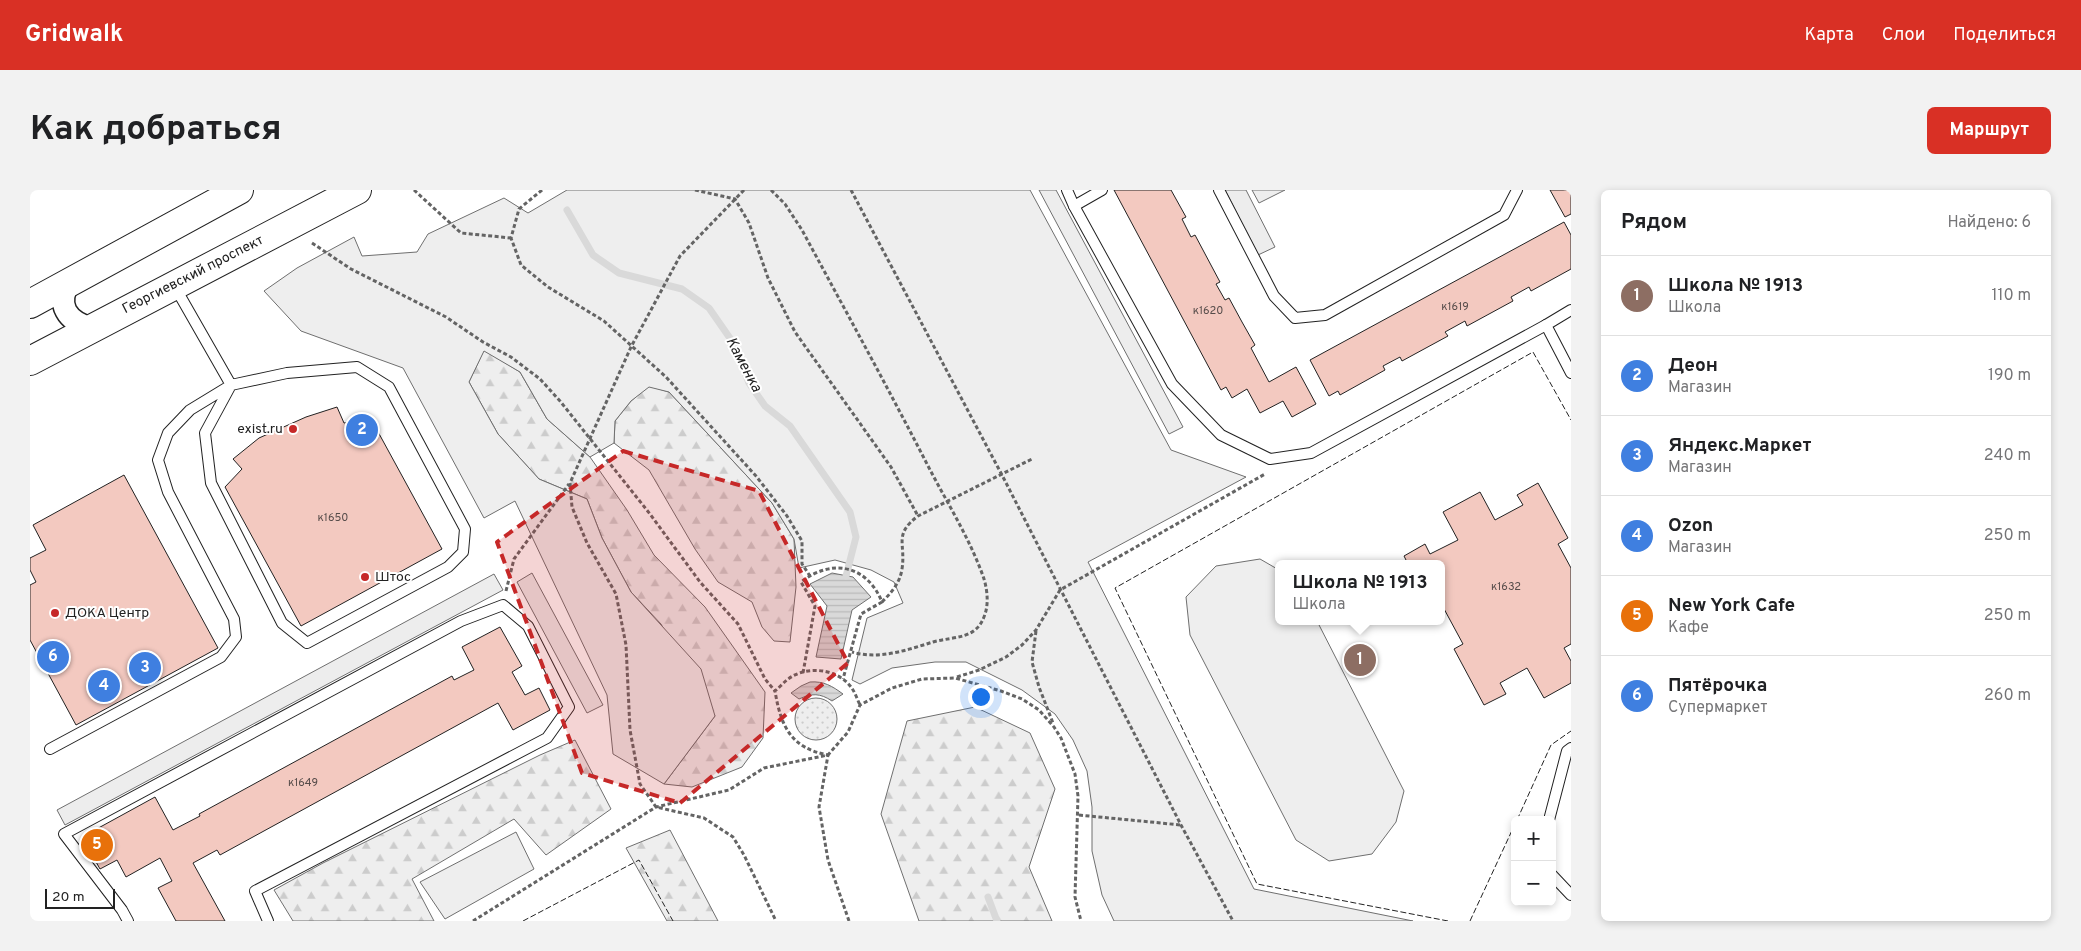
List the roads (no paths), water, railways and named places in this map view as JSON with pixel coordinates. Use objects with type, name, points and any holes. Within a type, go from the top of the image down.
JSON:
[{"type":"main road","points":[[30,304],[238,190]]},
{"type":"main road","name":"Георгиевский проспект","points":[[30,361],[356,190]]},
{"type":"street","points":[[69,282],[64,292],[66,312],[72,320],[91,328]]},
{"type":"lane","points":[[1067,190],[1172,384],[1221,434],[1270,459],[1311,453],[1571,310]]},
{"type":"lane","points":[[1074,206],[1102,190]]},
{"type":"lane","points":[[1218,190],[1274,296],[1294,318],[1325,315],[1504,215],[1517,190]]},
{"type":"lane","points":[[174,286],[231,385]]},
{"type":"lane","points":[[1546,325],[1571,373]]},
{"type":"lane","points":[[50,749],[222,657],[236,637],[234,619],[168,492],[158,460],[168,433],[190,410],[231,385],[287,372],[357,367],[389,387],[465,529],[463,552],[448,567],[307,643],[282,623],[211,483],[205,433],[231,385]]},
{"type":"lane","points":[[128,921],[122,910],[64,834],[461,620],[503,605],[528,626],[569,707],[546,738],[255,891],[268,921]]},
{"type":"lane","points":[[1550,816],[1567,751],[1571,748]]},
{"type":"lane","points":[[1556,879],[1571,895]]},
{"type":"waterway","name":"Каменка","points":[[567,210],[593,255],[619,273],[682,289],[709,308],[734,344],[749,383],[765,406],[790,426],[850,512],[856,537],[846,576]]},
{"type":"waterway","name":"Каменка","points":[[988,897],[997,921]]},
{"type":"place","name":"exist.ru","points":[[293,429]]},
{"type":"place","name":"Деон","points":[[362,430]]},
{"type":"place","name":"Штос","points":[[365,577]]},
{"type":"place","name":"ДОКА Центр","points":[[55,613]]},
{"type":"place","name":"Пятёрочка","points":[[53,657]]},
{"type":"place","name":"Школа № 1913","points":[[1360,660]]},
{"type":"place","name":"Яндекс.Маркет","points":[[145,668]]},
{"type":"place","name":"Ozon","points":[[104,686]]},
{"type":"place","name":"New York Cafe","points":[[97,845]]}]
